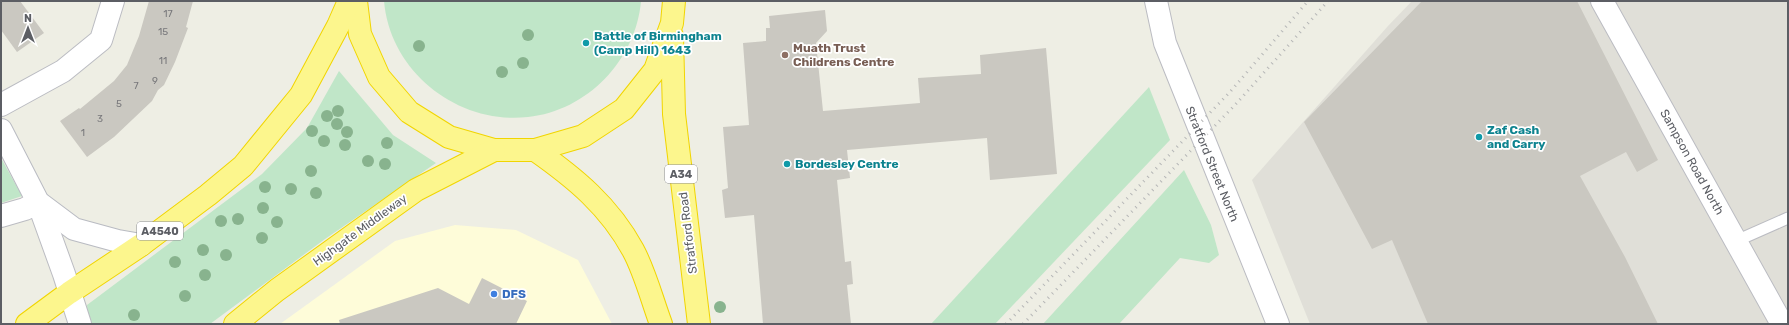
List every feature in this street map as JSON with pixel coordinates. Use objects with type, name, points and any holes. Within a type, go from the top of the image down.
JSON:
[{"type":"highway","name":"A4540","points":[[27,324],[69,293],[141,245],[208,195],[243,166],[301,95],[338,26],[349,1]]},
{"type":"highway","points":[[356,1],[360,34],[379,77],[409,112],[449,137],[494,150],[535,150],[583,136],[624,108],[655,70],[672,23],[674,1]]},
{"type":"highway","name":"Stratford Road","points":[[672,23],[674,114],[699,324]]},
{"type":"highway","name":"Highgate Middleway","points":[[235,324],[277,290],[416,190],[494,150]]},
{"type":"highway","points":[[535,150],[573,177],[608,211],[633,250],[661,324]]},
{"type":"street","points":[[1,105],[63,70],[102,40],[113,1]]},
{"type":"street","name":"Stratford Street North","points":[[1156,1],[1165,43],[1278,324]]},
{"type":"street","name":"Sampson Road North","points":[[1602,1],[1782,324]]},
{"type":"street","points":[[1,130],[38,202],[80,324]]},
{"type":"street","points":[[38,202],[74,229],[118,241],[141,245]]},
{"type":"street","points":[[1,216],[25,209],[38,202]]},
{"type":"lane","points":[[1736,241],[1788,218]]},
{"type":"shaded area","points":[[1412,1],[1788,1],[1788,324],[1310,324],[1252,180],[1388,26]]},
{"type":"shaded area","points":[[455,225],[516,230],[578,260],[612,324],[280,324],[395,241]]},
{"type":"green space","points":[[384,1],[641,1],[637,23],[630,43],[619,62],[605,79],[570,105],[550,113],[528,117],[502,117],[477,112],[453,103],[432,89],[414,71],[399,50],[389,27]]},
{"type":"green space","points":[[339,71],[393,135],[436,163],[325,239],[210,324],[88,324],[87,305],[262,174],[307,128]]},
{"type":"green space","points":[[1149,87],[1170,140],[995,324],[931,324]]},
{"type":"green space","points":[[1,158],[22,196],[1,203]]},
{"type":"green space","points":[[1184,170],[1211,225],[1219,255],[1209,263],[1180,258],[1119,324],[1043,324]]},
{"type":"building","points":[[1,1],[20,1],[44,33],[17,52],[1,30]]},
{"type":"building","points":[[149,1],[193,1],[186,27],[188,28],[175,62],[164,85],[158,90],[152,101],[114,137],[87,157],[60,121],[79,108],[80,109],[114,81],[127,65],[139,36]]},
{"type":"building","name":"Zaf Cash and Carry","points":[[1422,1],[1577,1],[1658,160],[1637,172],[1626,152],[1580,176],[1625,257],[1658,324],[1428,324],[1392,240],[1372,249],[1304,122]]},
{"type":"building","name":"Bordesley Centre","points":[[825,10],[827,31],[816,43],[823,111],[920,103],[918,78],[981,74],[980,55],[1046,48],[1057,174],[990,180],[987,138],[847,150],[850,178],[837,180],[845,262],[851,261],[853,284],[847,285],[851,324],[763,324],[754,215],[725,218],[722,190],[728,188],[723,127],[749,125],[743,43],[766,41],[766,28],[770,28],[769,16]]},
{"type":"building","name":"DFS","points":[[482,278],[527,301],[516,324],[340,324],[339,320],[438,288],[469,304]]},
{"type":"railway","points":[[1006,324],[1230,92],[1308,1]]},
{"type":"railway","points":[[1023,324],[1235,105],[1328,1]]},
{"type":"place","name":"Battle of Birmingham (Camp Hill) 1643","points":[[586,43]]},
{"type":"place","name":"Muath Trust Childrens Centre","points":[[785,55]]},
{"type":"place","name":"Zaf Cash and Carry","points":[[1479,137]]},
{"type":"place","name":"Bordesley Centre","points":[[787,164]]},
{"type":"place","name":"DFS","points":[[494,294]]}]
